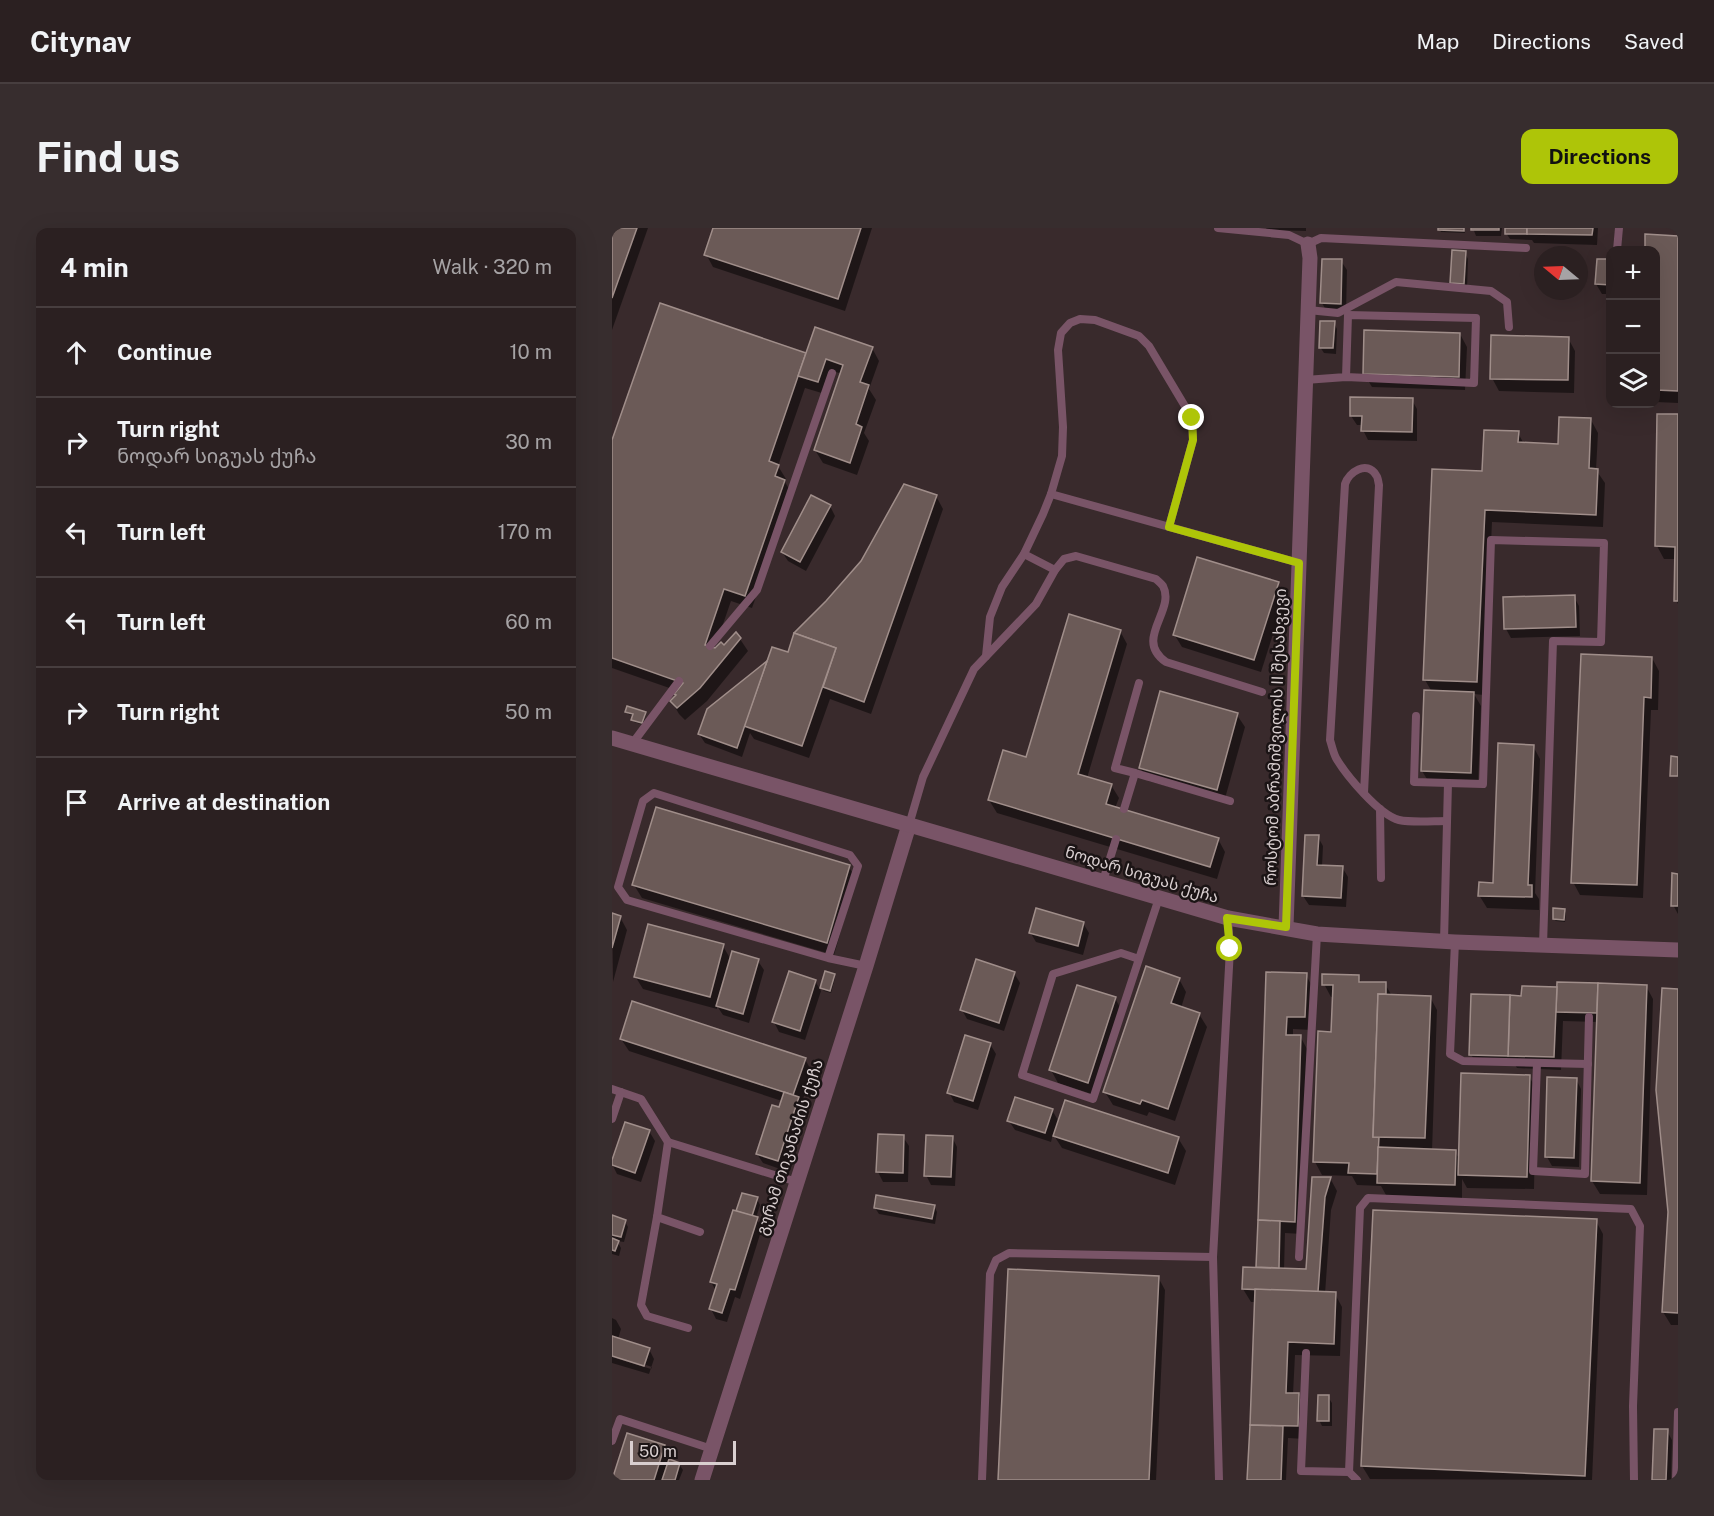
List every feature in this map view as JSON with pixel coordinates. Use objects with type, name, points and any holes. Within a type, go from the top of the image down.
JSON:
[{"type":"street","name":"როსტომ აბრამიშვილის II შესახვევი","points":[[1286,927],[1310,258],[1308,243]]},
{"type":"street","name":"ნოდარ სიგუას ქუჩა","points":[[612,738],[1227,918],[1317,934],[1678,950]]},
{"type":"street","name":"გურამ თიკანაძის ქუჩა","points":[[702,1480],[909,825]]},
{"type":"lane","points":[[1218,228],[1289,235],[1308,243],[1321,238],[1526,248]]},
{"type":"lane","points":[[1617,246],[1618,228]]},
{"type":"lane","points":[[1308,310],[1338,313],[1396,282],[1491,291],[1507,302],[1509,327]]},
{"type":"lane","points":[[1305,380],[1346,377],[1474,383],[1476,318],[1348,315],[1346,377]]},
{"type":"lane","points":[[986,656],[990,617],[1002,587],[1024,554],[1051,494],[1062,456],[1063,427],[1058,350],[1061,333],[1070,323],[1080,319],[1095,320],[1139,336],[1149,346],[1192,418],[1193,440],[1169,527]]},
{"type":"lane","points":[[710,646],[757,590],[832,373]]},
{"type":"lane","points":[[1364,793],[1379,484],[1376,474],[1367,468],[1360,468],[1350,473],[1345,484],[1330,740],[1334,755],[1344,771],[1364,793],[1380,809],[1398,820],[1447,821]]},
{"type":"lane","points":[[1051,494],[1299,563]]},
{"type":"lane","points":[[1416,716],[1414,782],[1483,784],[1491,540],[1604,543],[1600,642],[1553,640],[1543,945]]},
{"type":"lane","points":[[1024,554],[1055,570]]},
{"type":"lane","points":[[909,825],[923,777],[974,669],[1036,604],[1055,570],[1064,559],[1076,556],[1156,579],[1163,587],[1165,600],[1154,636],[1153,647],[1156,655],[1166,662],[1262,692]]},
{"type":"lane","points":[[632,744],[679,681]]},
{"type":"lane","points":[[1139,683],[1115,768],[1230,801]]},
{"type":"lane","points":[[1124,809],[1135,773]]},
{"type":"lane","points":[[1448,783],[1450,1054],[1463,1061],[1588,1064]]},
{"type":"lane","points":[[828,958],[858,866],[850,855],[654,793],[643,801],[618,887],[627,900],[828,958],[866,966]]},
{"type":"lane","points":[[1380,809],[1381,878]]},
{"type":"lane","points":[[1103,881],[1116,839]]},
{"type":"lane","points":[[1139,959],[1121,953],[1053,974],[1022,1076],[1093,1099],[1139,959],[1159,898]]},
{"type":"lane","points":[[1219,1480],[1213,1257],[1230,949],[1227,918]]},
{"type":"lane","points":[[1299,1257],[1317,934]]},
{"type":"lane","points":[[1537,1063],[1533,1171],[1585,1174],[1589,1017]]},
{"type":"lane","points":[[612,1089],[641,1099],[668,1142],[641,1305],[647,1316],[688,1328]]},
{"type":"lane","points":[[612,1119],[621,1092]]},
{"type":"lane","points":[[668,1142],[797,1182]]},
{"type":"lane","points":[[1349,1472],[1360,1208],[1368,1198],[1630,1209],[1640,1226],[1634,1480]]},
{"type":"lane","points":[[657,1217],[700,1232]]},
{"type":"lane","points":[[982,1480],[990,1274],[996,1260],[1009,1253],[1213,1257]]},
{"type":"lane","points":[[1306,1353],[1301,1471],[1349,1472],[1357,1480]]},
{"type":"lane","points":[[1676,1480],[1678,1412]]},
{"type":"lane","points":[[612,1441],[620,1419],[712,1449]]},
{"type":"building","points":[[612,228],[637,228],[612,298]]},
{"type":"building","points":[[713,228],[861,228],[838,299],[704,255]]},
{"type":"building","points":[[1438,228],[1464,228],[1464,231],[1438,230]]},
{"type":"building","points":[[1471,228],[1499,228],[1499,230],[1471,230]]},
{"type":"building","points":[[1505,228],[1527,228],[1527,234],[1505,234]]},
{"type":"building","points":[[1527,228],[1593,228],[1592,235],[1527,234]]},
{"type":"building","points":[[1645,234],[1678,236],[1678,391],[1660,390],[1660,246],[1645,246]]},
{"type":"building","points":[[1452,250],[1466,251],[1464,284],[1450,283]]},
{"type":"building","points":[[1322,259],[1342,259],[1341,304],[1320,303]]},
{"type":"building","points":[[1597,259],[1606,259],[1606,285],[1595,284]]},
{"type":"building","points":[[660,303],[806,353],[769,461],[779,465],[775,476],[785,480],[745,596],[724,589],[705,645],[715,648],[721,642],[724,645],[736,632],[741,638],[700,688],[677,708],[670,701],[683,683],[612,658],[612,440]]},
{"type":"building","points":[[1320,321],[1335,321],[1333,348],[1319,348]]},
{"type":"building","points":[[815,327],[873,347],[860,382],[869,385],[856,424],[862,427],[850,463],[814,450],[843,365],[826,359],[818,382],[798,376]]},
{"type":"building","points":[[1364,330],[1460,333],[1459,377],[1363,374]]},
{"type":"building","points":[[1491,335],[1569,337],[1568,380],[1490,379]]},
{"type":"building","points":[[1350,397],[1413,398],[1412,432],[1361,431],[1362,416],[1350,416]]},
{"type":"building","points":[[1657,414],[1678,414],[1678,601],[1674,601],[1675,547],[1655,546]]},
{"type":"building","points":[[1559,417],[1591,418],[1589,468],[1598,469],[1596,515],[1485,510],[1477,682],[1423,680],[1432,469],[1482,471],[1484,430],[1519,431],[1518,442],[1558,444]]},
{"type":"building","points":[[904,484],[937,495],[864,702],[823,687],[836,648],[794,633],[861,561]]},
{"type":"building","points":[[811,495],[831,505],[800,562],[781,552]]},
{"type":"building","points":[[1197,557],[1279,582],[1254,660],[1173,635]]},
{"type":"building","points":[[1575,595],[1576,627],[1504,629],[1503,597]]},
{"type":"building","points":[[1069,614],[1121,630],[1078,774],[1112,784],[1106,804],[1219,838],[1210,867],[988,800],[1003,750],[1026,757]]},
{"type":"building","points":[[794,633],[836,648],[802,746],[744,726],[772,647],[788,652]]},
{"type":"building","points":[[1581,654],[1652,657],[1651,698],[1644,697],[1637,885],[1571,883]]},
{"type":"building","points":[[767,661],[737,748],[698,734],[707,709]]},
{"type":"building","points":[[1424,690],[1474,692],[1471,773],[1421,771]]},
{"type":"building","points":[[1160,691],[1238,713],[1217,790],[1139,768]]},
{"type":"building","points":[[627,706],[646,712],[642,723],[631,720],[633,714],[625,712]]},
{"type":"building","points":[[1498,743],[1534,745],[1528,885],[1532,885],[1532,897],[1478,896],[1479,882],[1493,883]]},
{"type":"building","points":[[1671,756],[1678,757],[1678,776],[1670,776]]},
{"type":"building","points":[[656,807],[850,865],[827,943],[632,885]]},
{"type":"building","points":[[1305,835],[1319,835],[1317,865],[1343,866],[1341,898],[1302,896]]},
{"type":"building","points":[[1672,873],[1678,874],[1678,906],[1671,906]]},
{"type":"building","points":[[1036,908],[1084,922],[1078,946],[1029,933]]},
{"type":"building","points":[[1553,908],[1565,909],[1564,920],[1553,919]]},
{"type":"building","points":[[612,913],[621,916],[612,948]]},
{"type":"building","points":[[648,924],[724,944],[710,997],[634,977]]},
{"type":"building","points":[[732,951],[759,959],[743,1014],[716,1006]]},
{"type":"building","points":[[976,959],[1015,972],[999,1023],[960,1010]]},
{"type":"building","points":[[1146,966],[1180,978],[1171,1003],[1200,1013],[1168,1109],[1142,1100],[1140,1104],[1103,1092]]},
{"type":"building","points":[[789,971],[816,980],[800,1031],[772,1022]]},
{"type":"building","points":[[825,971],[835,974],[830,991],[820,988]]},
{"type":"building","points":[[1266,972],[1307,973],[1305,1017],[1287,1017],[1286,1035],[1301,1035],[1295,1222],[1258,1220]]},
{"type":"building","points":[[1322,974],[1359,975],[1359,982],[1386,982],[1386,994],[1378,994],[1373,1137],[1379,1137],[1377,1174],[1348,1173],[1349,1163],[1313,1162],[1318,1031],[1331,1032],[1333,985],[1322,985]]},
{"type":"building","points":[[1557,982],[1598,983],[1597,1013],[1556,1012]]},
{"type":"building","points":[[1598,983],[1647,985],[1640,1183],[1591,1181]]},
{"type":"building","points":[[1077,985],[1116,997],[1088,1083],[1049,1070]]},
{"type":"building","points":[[1522,986],[1557,987],[1554,1057],[1508,1056],[1510,995],[1521,996]]},
{"type":"building","points":[[1662,988],[1678,989],[1678,1313],[1662,1312],[1668,1212],[1656,1090]]},
{"type":"building","points":[[1378,994],[1431,996],[1425,1138],[1373,1137]]},
{"type":"building","points":[[1471,994],[1510,995],[1508,1056],[1469,1055]]},
{"type":"building","points":[[632,1001],[806,1058],[793,1095],[620,1039]]},
{"type":"building","points":[[965,1035],[991,1043],[973,1101],[947,1093]]},
{"type":"building","points":[[1461,1073],[1530,1075],[1527,1177],[1458,1175]]},
{"type":"building","points":[[1547,1077],[1577,1078],[1574,1158],[1545,1157]]},
{"type":"building","points":[[784,1092],[799,1097],[778,1161],[756,1154],[772,1105],[779,1107]]},
{"type":"building","points":[[1015,1097],[1053,1109],[1045,1133],[1007,1121]]},
{"type":"building","points":[[1065,1100],[1179,1137],[1168,1173],[1053,1136]]},
{"type":"building","points":[[625,1122],[650,1130],[635,1173],[612,1165]]},
{"type":"building","points":[[878,1134],[904,1135],[903,1173],[876,1172]]},
{"type":"building","points":[[926,1135],[953,1136],[951,1177],[924,1176]]},
{"type":"building","points":[[1378,1147],[1456,1150],[1455,1185],[1377,1183]]},
{"type":"building","points":[[1312,1177],[1331,1177],[1325,1197],[1318,1292],[1242,1289],[1243,1267],[1306,1269]]},
{"type":"building","points":[[742,1193],[758,1197],[752,1216],[736,1211]]},
{"type":"building","points":[[876,1195],[935,1205],[932,1219],[874,1208]]},
{"type":"building","points":[[733,1210],[758,1217],[735,1290],[730,1289],[722,1313],[709,1309],[717,1284],[710,1282]]},
{"type":"building","points":[[1373,1210],[1597,1219],[1585,1476],[1361,1466]]},
{"type":"building","points":[[612,1215],[626,1220],[621,1237],[612,1235]]},
{"type":"building","points":[[1258,1220],[1280,1221],[1279,1268],[1256,1267]]},
{"type":"building","points":[[612,1238],[619,1241],[615,1251],[612,1250]]},
{"type":"building","points":[[1008,1269],[1159,1276],[1149,1480],[998,1480]]},
{"type":"building","points":[[1255,1289],[1336,1292],[1334,1344],[1288,1342],[1286,1393],[1299,1393],[1298,1426],[1250,1425]]},
{"type":"building","points":[[612,1336],[650,1348],[644,1366],[612,1356]]},
{"type":"building","points":[[1318,1395],[1329,1395],[1329,1421],[1317,1421]]},
{"type":"building","points":[[1250,1425],[1283,1426],[1281,1480],[1247,1480]]},
{"type":"building","points":[[1654,1429],[1668,1429],[1666,1480],[1652,1480]]},
{"type":"building","points":[[627,1433],[665,1445],[654,1480],[612,1480]]},
{"type":"building","points":[[669,1459],[680,1463],[675,1480],[662,1480]]},
{"type":"route","points":[[1192,418],[1193,440],[1169,527],[1299,563],[1286,927],[1227,918],[1230,949]]}]
